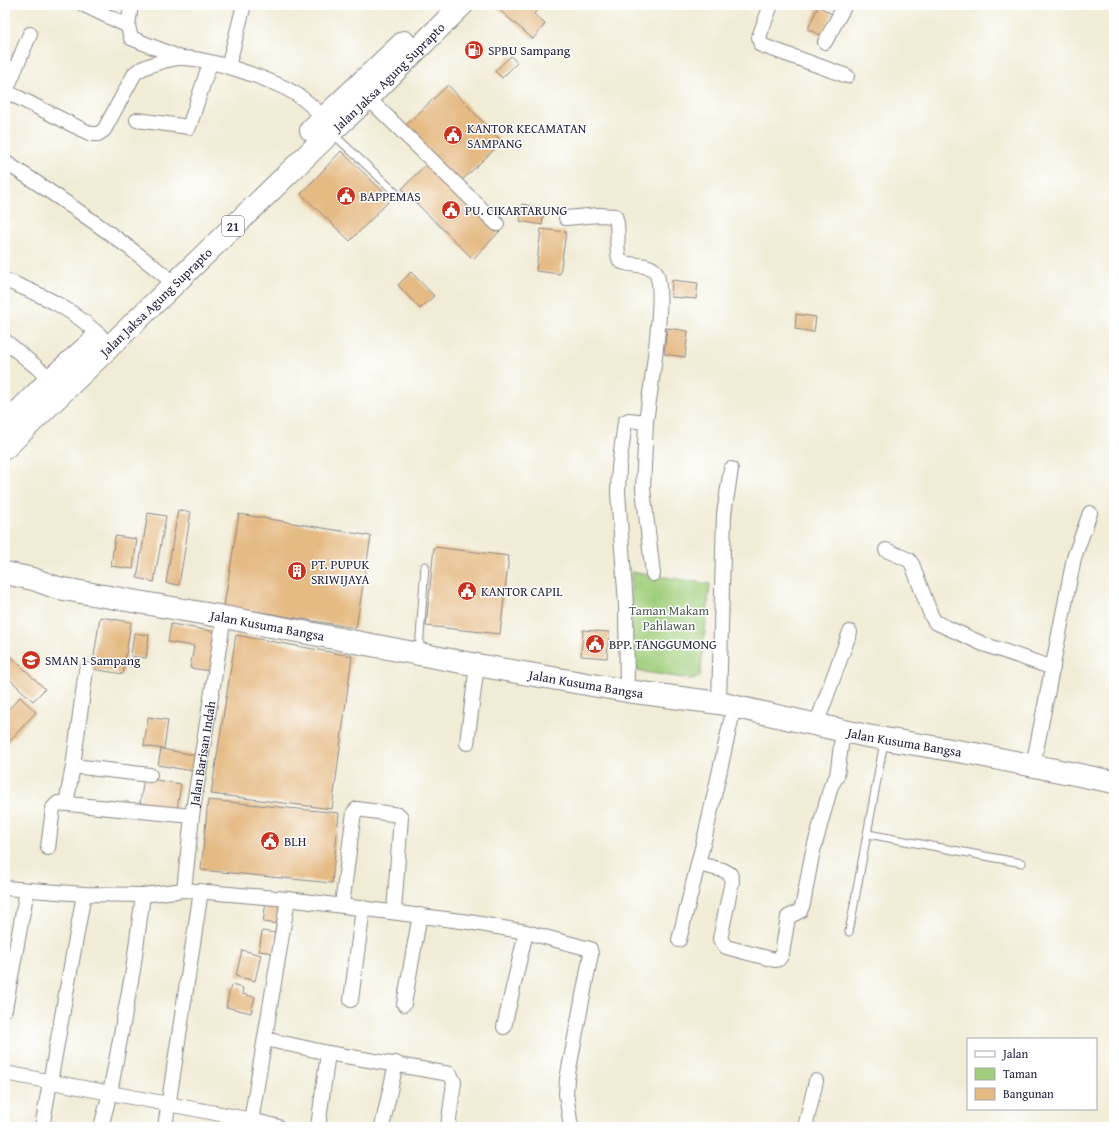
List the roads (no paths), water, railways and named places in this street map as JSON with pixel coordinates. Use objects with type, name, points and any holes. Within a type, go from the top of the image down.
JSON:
[{"type":"main road","name":"Jalan Jaksa Agung Suprapto","points":[[5,425],[51,379],[105,341],[327,125],[443,5]]},
{"type":"main road","name":"Jalan Jaksa Agung Suprapto","points":[[5,448],[105,341],[164,275],[327,125],[368,98],[462,5]]},
{"type":"main road","name":"Jalan Kusuma Bangsa","points":[[5,573],[33,579],[58,588],[224,616],[477,665],[627,691],[727,705],[816,725],[1114,782]]},
{"type":"main road","name":"Jalan Kusuma Bangsa","points":[[5,585],[31,590],[58,588]]},
{"type":"street","points":[[84,5],[128,26]]},
{"type":"street","points":[[131,5],[128,26],[131,38],[181,58],[228,67],[269,82],[295,94],[327,125]]},
{"type":"street","points":[[228,67],[244,5]]},
{"type":"street","points":[[771,5],[759,37],[760,45],[847,76]]},
{"type":"street","points":[[825,42],[846,5]]},
{"type":"street","points":[[30,34],[6,91],[91,134],[98,134],[104,130],[135,73],[144,67],[181,58]]},
{"type":"street","points":[[137,120],[189,127],[210,63]]},
{"type":"street","points":[[368,98],[496,224]]},
{"type":"street","points":[[5,162],[83,215],[164,275]]},
{"type":"street","points":[[566,218],[614,216],[618,227],[618,256],[620,261],[652,268],[656,272],[660,295],[646,422],[643,489],[653,574]]},
{"type":"street","points":[[5,280],[47,297],[67,309],[105,341]]},
{"type":"street","points":[[5,341],[51,379]]},
{"type":"street","points":[[627,691],[626,605],[618,492],[619,467],[624,422],[629,420],[646,422]]},
{"type":"street","points":[[679,940],[698,864],[727,705],[724,514],[731,469]]},
{"type":"street","points":[[1033,766],[1074,558],[1090,513]]},
{"type":"street","points":[[886,550],[909,560],[912,564],[935,622],[983,644],[1053,668]]},
{"type":"street","name":"Jalan Barisan Indah","points":[[184,890],[192,816],[224,616]]},
{"type":"street","points":[[816,725],[850,632]]},
{"type":"street","points":[[468,743],[477,665]]},
{"type":"street","points":[[66,804],[73,766],[86,670]]},
{"type":"street","points":[[698,864],[723,870],[730,874],[732,881],[720,939],[722,943],[726,947],[776,960],[779,959],[782,954],[788,917],[800,911],[803,904],[812,855],[832,786],[837,776],[842,730]]},
{"type":"street","points":[[73,766],[150,775]]},
{"type":"street","points":[[48,848],[53,808],[55,804],[192,816]]},
{"type":"street","points":[[342,905],[354,812],[357,809],[401,817],[394,911]]},
{"type":"street","points":[[5,888],[84,894],[143,895],[184,890],[288,899],[394,911],[526,932],[587,948],[591,951],[567,1079],[566,1094],[571,1127]]},
{"type":"street","points":[[5,1009],[27,890]]},
{"type":"street","points":[[165,1127],[201,891]]},
{"type":"street","points":[[42,1127],[84,894]]},
{"type":"street","points":[[101,1127],[110,1093],[132,970],[143,895]]},
{"type":"street","points":[[251,1124],[288,899]]},
{"type":"street","points":[[352,1000],[363,908]]},
{"type":"street","points":[[404,1004],[420,915]]},
{"type":"street","points":[[504,1027],[526,932]]},
{"type":"street","points":[[265,1039],[328,1053],[450,1074],[454,1082],[448,1127]]},
{"type":"street","points":[[318,1127],[328,1053]]},
{"type":"street","points":[[382,1127],[396,1064]]},
{"type":"street","points":[[5,1073],[168,1105],[251,1124],[279,1127]]},
{"type":"street","points":[[805,1127],[816,1081]]},
{"type":"lane","points":[[327,125],[397,194]]},
{"type":"lane","points":[[419,653],[425,566]]},
{"type":"lane","points":[[848,932],[868,834],[885,738]]},
{"type":"lane","points":[[868,834],[1022,863]]},
{"type":"place","name":"SPBU Sampang","points":[[474,50]]},
{"type":"place","name":"KANTOR KECAMATAN SAMPANG","points":[[453,135]]},
{"type":"place","name":"BAPPEMAS","points":[[346,196]]},
{"type":"place","name":"PU. CIKARTARUNG","points":[[451,210]]},
{"type":"place","name":"PT. PUPUK SRIWIJAYA","points":[[297,571]]},
{"type":"place","name":"KANTOR CAPIL","points":[[467,591]]},
{"type":"place","name":"BPP. TANGGUMONG","points":[[595,644]]},
{"type":"place","name":"SMAN 1 Sampang","points":[[31,660]]},
{"type":"place","name":"BLH","points":[[270,841]]},
{"type":"park label","name":"Taman Makam Pahlawan","points":[[669,618]]}]
